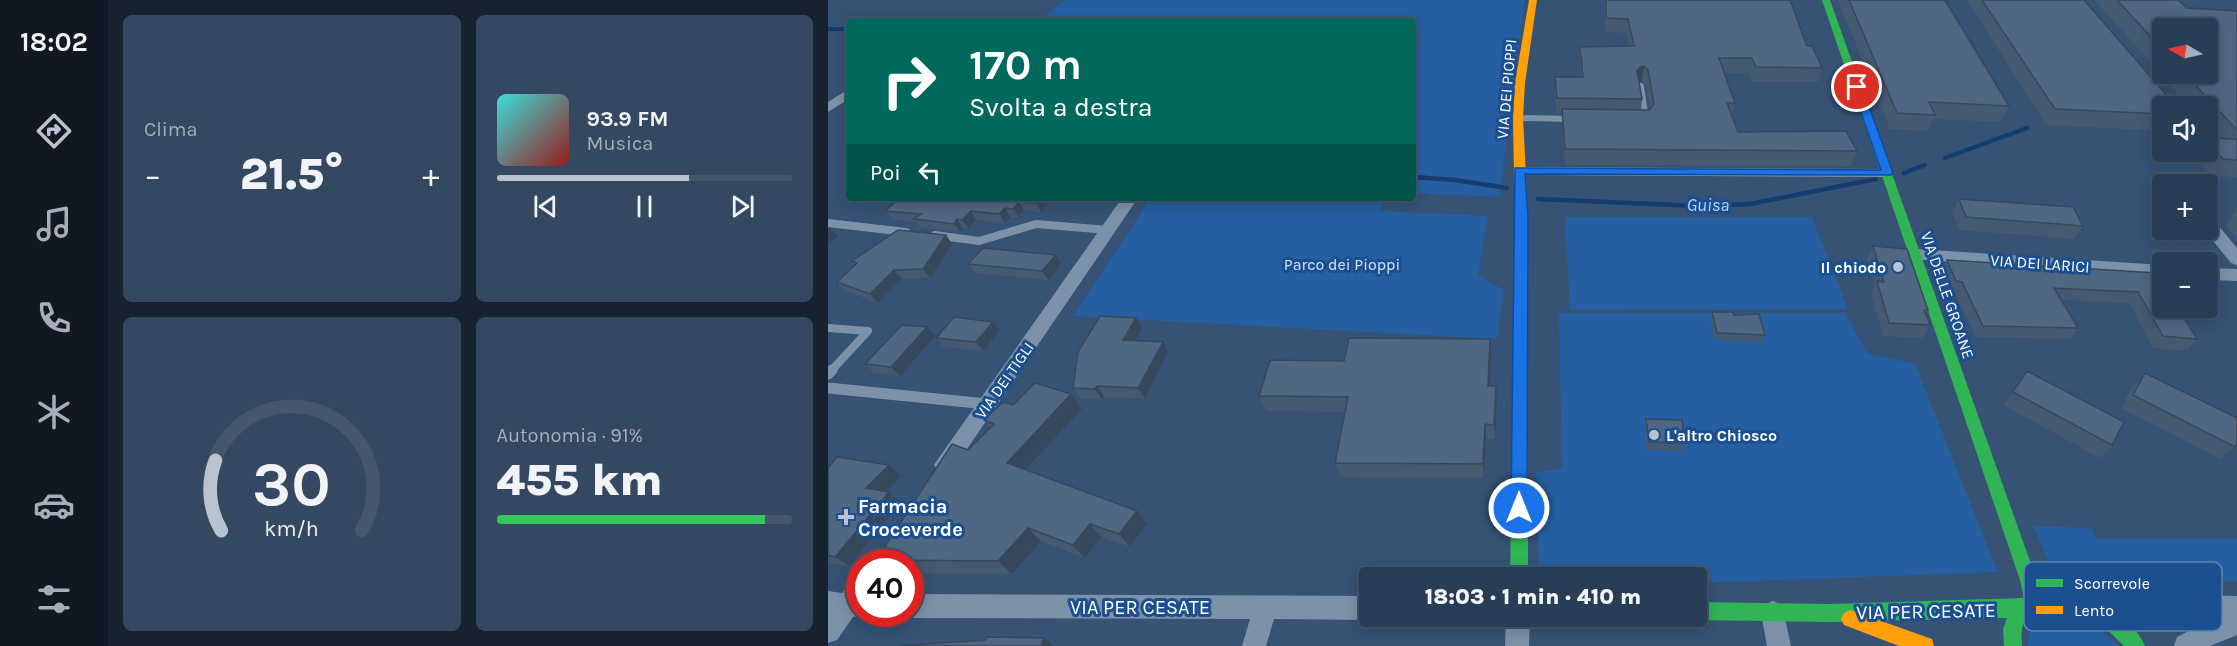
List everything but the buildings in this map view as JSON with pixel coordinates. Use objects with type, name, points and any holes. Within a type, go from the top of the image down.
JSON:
[{"type":"street","name":"VIA DEI PIOPPI","points":[[1519,567],[1522,216],[1518,118],[1520,83],[1533,0]]},
{"type":"street","name":"VIA DELLE GROANE","points":[[1826,0],[2024,562]]},
{"type":"street","points":[[828,108],[846,95]]},
{"type":"street","name":"VIA DEI TIGLI","points":[[935,479],[1128,201]]},
{"type":"street","points":[[2218,236],[2237,259]]},
{"type":"street","name":"VIA DEI LARICI","points":[[1916,255],[2152,270]]},
{"type":"street","points":[[2218,274],[2237,275]]},
{"type":"street","points":[[828,631],[846,605]]},
{"type":"street","name":"VIA PER CESATE","points":[[1707,611],[1830,614],[2024,605]]},
{"type":"street","name":"VIA PER CESATE","points":[[924,606],[1359,608]]},
{"type":"street","points":[[1254,646],[1265,608]]},
{"type":"street","points":[[2222,608],[2237,608]]},
{"type":"street","points":[[2013,646],[2011,639],[2014,621],[2024,610]]},
{"type":"street","points":[[1773,613],[1779,646]]},
{"type":"street","name":"VIA PER CESATE","points":[[1830,614],[1877,627],[1925,646]]},
{"type":"street","points":[[2222,628],[2237,623]]},
{"type":"street","points":[[1517,646],[1518,627]]},
{"type":"street","name":"VIA PER CESATE","points":[[2124,631],[2136,646]]},
{"type":"street","points":[[2186,646],[2214,631]]},
{"type":"lane","points":[[1636,120],[1647,120],[1641,86]]},
{"type":"lane","points":[[1518,118],[1577,119]]},
{"type":"lane","points":[[1519,171],[1887,173]]},
{"type":"lane","points":[[828,223],[979,241],[1036,224],[1108,230]]},
{"type":"lane","points":[[828,328],[868,331],[828,374]]},
{"type":"lane","points":[[828,388],[987,405]]},
{"type":"green space","points":[[1065,0],[1525,0],[1499,197],[1416,193],[1416,18],[1043,18]]},
{"type":"green space","name":"Parco dei Pioppi","points":[[1149,201],[1384,201],[1381,211],[1488,216],[1478,275],[1504,290],[1497,339],[1073,316]]},
{"type":"green space","points":[[1565,217],[1812,217],[1848,309],[1570,310]]},
{"type":"green space","points":[[1559,313],[1845,313],[1867,353],[1915,364],[1998,572],[1707,583],[1707,567],[1539,567],[1536,472],[1562,469]]},
{"type":"green space","points":[[2033,526],[2091,528],[2097,539],[2237,539],[2237,581],[2222,581],[2222,562],[2049,562]]},
{"type":"green space","points":[[2031,631],[2100,631],[2119,646],[2028,646]]},
{"type":"waterway","name":"Guisa","points":[[828,29],[846,29]]},
{"type":"waterway","name":"Guisa","points":[[1945,158],[2027,128]]},
{"type":"waterway","name":"Guisa","points":[[1904,173],[1925,165]]},
{"type":"waterway","name":"Guisa","points":[[1416,177],[1455,180],[1507,188]]},
{"type":"waterway","name":"Guisa","points":[[1538,199],[1699,206],[1750,204],[1876,179]]},
{"type":"traffic: fast","points":[[1826,0],[2024,566]]},
{"type":"traffic: fast","points":[[1519,567],[1522,216],[1520,175]]},
{"type":"traffic: fast","points":[[1707,611],[1830,613],[2023,609]]},
{"type":"traffic: fast","points":[[2013,646],[2013,629],[2017,616],[2024,609]]},
{"type":"traffic: fast","points":[[2122,631],[2136,646]]},
{"type":"traffic: slow","points":[[1520,175],[1518,118],[1520,83],[1533,0]]},
{"type":"traffic: slow","points":[[1850,619],[1925,646]]},
{"type":"place","name":"Il chiodo","points":[[1898,267]]},
{"type":"place","name":"L'altro Chiosco","points":[[1654,435]]},
{"type":"place","name":"Farmacia Croceverde","points":[[846,517]]},
{"type":"route","points":[[1519,508],[1522,216],[1519,171],[1860,171],[1887,173],[1857,87]]}]
